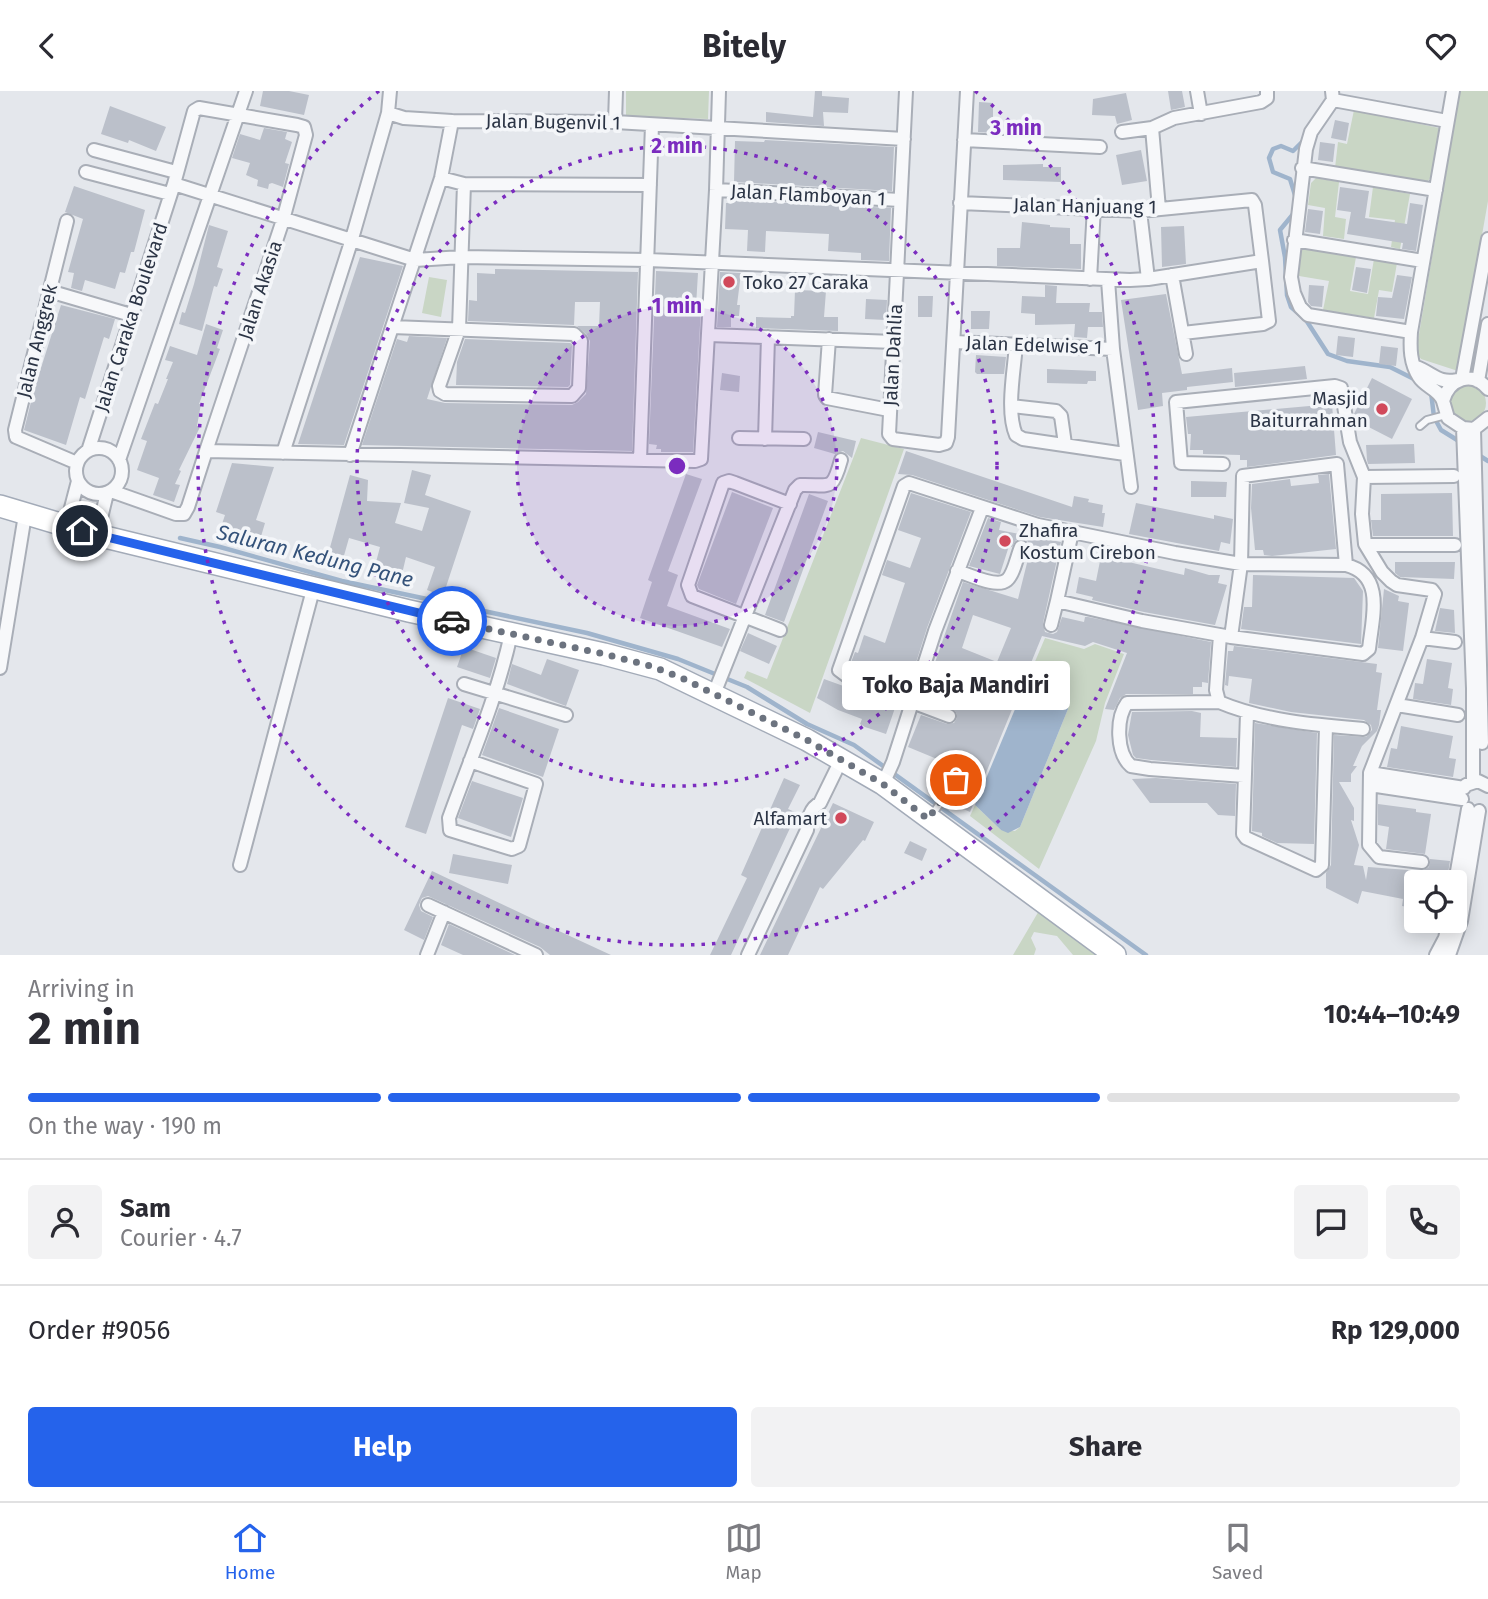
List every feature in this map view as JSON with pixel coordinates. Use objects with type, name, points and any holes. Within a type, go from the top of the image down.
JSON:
[{"type":"main road","points":[[0,506],[25,515],[67,522],[314,586],[646,665],[716,689],[841,760],[885,780],[1115,955]]},
{"type":"street","name":"Jalan Caraka Boulevard","points":[[119,460],[246,91]]},
{"type":"street","points":[[283,453],[351,242],[388,113],[390,91]]},
{"type":"street","points":[[615,122],[616,91]]},
{"type":"street","points":[[206,451],[701,459],[719,91]]},
{"type":"street","name":"Jalan Dahlia","points":[[906,91],[889,410],[890,437],[940,445],[946,443],[954,342]]},
{"type":"street","points":[[954,342],[967,91]]},
{"type":"street","points":[[1197,91],[1201,114]]},
{"type":"street","points":[[1122,132],[1152,128],[1174,118],[1261,102],[1266,98],[1267,91]]},
{"type":"street","points":[[1443,401],[1441,395],[1419,377],[1410,351],[1411,332],[1453,91]]},
{"type":"street","points":[[1411,332],[1308,315],[1300,307],[1293,293],[1291,277],[1302,168],[1311,132],[1332,96],[1447,121]]},
{"type":"street","name":"Jalan Caraka Boulevard","points":[[89,451],[196,109],[238,114]]},
{"type":"street","name":"Jalan Bugenvil 1","points":[[388,113],[404,118],[452,121],[615,122],[904,138]]},
{"type":"street","name":"Jalan Akasia","points":[[109,492],[176,514],[184,514],[188,507],[283,221],[306,135],[303,127],[238,114]]},
{"type":"street","points":[[350,455],[441,178],[452,121]]},
{"type":"street","points":[[639,460],[652,125]]},
{"type":"street","points":[[1152,128],[1158,209]]},
{"type":"street","points":[[964,140],[1100,147]]},
{"type":"street","points":[[94,150],[210,197],[415,260],[462,257],[648,260],[1108,280],[1148,279],[1262,261],[1269,321],[1263,324],[1182,333]]},
{"type":"street","points":[[1302,168],[1436,190]]},
{"type":"street","points":[[86,172],[173,183]]},
{"type":"street","points":[[441,178],[464,184],[650,185]]},
{"type":"street","points":[[392,327],[459,329],[574,334],[581,341],[579,388],[572,396],[445,394],[440,391],[439,386],[459,329],[464,184]]},
{"type":"street","name":"Jalan Flamboyan 1","points":[[716,190],[900,200]]},
{"type":"street","name":"Jalan Hanjuang 1","points":[[960,202],[1140,211],[1252,200],[1255,205],[1262,261]]},
{"type":"street","points":[[1090,279],[1094,207]]},
{"type":"street","points":[[1140,211],[1148,279]]},
{"type":"street","name":"Jalan Anggrek","points":[[67,221],[15,430],[16,437],[77,463]]},
{"type":"street","points":[[1469,434],[1441,417],[1443,401],[1450,386],[1460,380],[1488,239]]},
{"type":"street","points":[[1294,240],[1423,261]]},
{"type":"street","points":[[1172,275],[1186,354]]},
{"type":"street","points":[[1108,280],[1113,349],[1131,487]]},
{"type":"street","points":[[49,291],[131,315]]},
{"type":"street","points":[[1416,367],[1426,370],[1441,381],[1460,380],[1483,385],[1488,324]]},
{"type":"street","points":[[709,335],[894,342]]},
{"type":"street","points":[[765,439],[768,337]]},
{"type":"street","points":[[829,339],[825,395],[827,398],[889,410]]},
{"type":"street","name":"Jalan Edelwise 1","points":[[954,342],[1113,349]]},
{"type":"street","points":[[1016,345],[1012,427],[1016,435],[1023,439],[1125,454]]},
{"type":"street","points":[[1223,464],[1181,463],[1176,402],[1335,386],[1341,388],[1350,442],[1364,477],[1362,514],[1366,545],[1382,572],[1391,581],[1397,585],[1432,590],[1435,594],[1434,605],[1370,779],[1369,845],[1379,857],[1422,862]]},
{"type":"street","points":[[1012,406],[1056,411],[1061,416],[1065,444]]},
{"type":"street","points":[[1449,955],[1461,921],[1473,800],[1469,434],[1488,418]]},
{"type":"street","points":[[739,438],[804,439]]},
{"type":"street","points":[[67,522],[78,481],[77,463],[89,451],[106,449],[119,460],[121,477],[109,492],[98,532]]},
{"type":"street","points":[[716,689],[795,490],[800,485],[832,484],[841,460]]},
{"type":"street","points":[[1219,702],[1216,690],[1241,564],[1243,476],[1337,464],[1346,565]]},
{"type":"street","points":[[1364,477],[1454,476]]},
{"type":"street","points":[[78,481],[90,493],[109,492]]},
{"type":"street","points":[[780,630],[692,596],[688,585],[723,483],[729,481],[790,504]]},
{"type":"street","points":[[949,716],[840,673],[839,667],[904,486],[914,484],[1038,525],[1241,564],[1346,565],[1357,568],[1368,578],[1374,590],[1367,653],[1225,636],[1142,621],[1057,601]]},
{"type":"street","points":[[885,780],[957,571],[982,508]]},
{"type":"street","points":[[0,668],[25,515]]},
{"type":"street","points":[[1051,625],[1072,532]]},
{"type":"street","points":[[1366,545],[1455,545]]},
{"type":"street","points":[[957,571],[996,583],[1005,582],[1010,577],[1021,547]]},
{"type":"street","points":[[240,865],[314,586]]},
{"type":"street","points":[[470,761],[536,785],[519,846],[512,849],[450,830],[449,818],[495,693],[510,634]]},
{"type":"street","points":[[1422,638],[1455,642]]},
{"type":"street","points":[[464,684],[566,715]]},
{"type":"street","points":[[1244,776],[1131,766],[1121,753],[1120,726],[1124,706],[1127,703],[1219,702],[1247,714],[1363,729]]},
{"type":"street","points":[[1397,705],[1458,715]]},
{"type":"street","points":[[1247,714],[1244,836],[1313,869],[1319,869],[1322,865],[1326,726]]},
{"type":"street","points":[[748,955],[807,830],[807,820],[814,806],[820,803],[841,760]]},
{"type":"street","points":[[1370,779],[1473,800]]},
{"type":"street","points":[[1455,870],[1456,855],[1473,800]]},
{"type":"street","points":[[428,905],[533,954]]},
{"type":"street","points":[[427,955],[444,912]]},
{"type":"street","points":[[1436,955],[1446,933]]},
{"type":"lane","points":[[1420,426],[1427,420],[1441,417]]},
{"type":"lane","points":[[930,816],[956,780]]},
{"type":"green space","points":[[626,91],[709,91],[708,119],[626,116]]},
{"type":"green space","points":[[1460,91],[1488,91],[1488,201],[1458,371],[1421,359],[1418,355],[1418,340]]},
{"type":"green space","points":[[1354,110],[1439,128],[1431,177],[1428,181],[1335,168],[1338,142],[1347,144]]},
{"type":"green space","points":[[1316,178],[1339,182],[1335,217],[1346,219],[1344,239],[1323,236],[1325,208],[1308,205],[1311,183]]},
{"type":"green space","points":[[1373,187],[1410,194],[1400,249],[1391,247],[1395,220],[1369,217]]},
{"type":"green space","points":[[1309,248],[1356,257],[1350,291],[1368,294],[1374,259],[1397,263],[1392,292],[1379,290],[1374,318],[1323,310],[1329,281],[1299,276],[1301,250]]},
{"type":"green space","points":[[429,277],[447,280],[441,317],[422,313]]},
{"type":"green space","points":[[1468,385],[1480,391],[1486,403],[1480,415],[1468,421],[1456,415],[1450,403],[1456,391]]},
{"type":"green space","points":[[861,438],[904,449],[810,713],[744,678],[747,671],[767,679]]},
{"type":"green space","points":[[1045,638],[1084,649],[1095,644],[1124,654],[1105,703],[1096,741],[1039,869],[970,816],[975,805],[1001,830],[1015,831],[1020,827],[1068,709],[1068,703],[1028,678]]},
{"type":"green space","points":[[1040,909],[1103,955],[1073,955],[1057,936],[1034,932],[1031,938],[1036,949],[1034,955],[1013,955]]},
{"type":"water","points":[[1028,678],[1068,703],[1068,709],[1020,827],[1008,833],[1001,830],[975,805]]},
{"type":"building","points":[[263,91],[289,91],[309,95],[304,115],[260,106]]},
{"type":"building","points":[[815,91],[822,91],[822,96],[849,98],[848,113],[823,112],[824,126],[766,122],[766,112],[813,117]]},
{"type":"building","points":[[1168,91],[1182,91],[1185,107],[1171,110]]},
{"type":"building","points":[[1126,93],[1132,120],[1117,124],[1115,116],[1092,115],[1093,99]]},
{"type":"building","points":[[979,102],[993,103],[993,133],[978,132]]},
{"type":"building","points":[[110,106],[166,127],[156,151],[129,140],[128,143],[101,134]]},
{"type":"building","points":[[1335,120],[1349,123],[1346,141],[1331,138]]},
{"type":"building","points":[[264,128],[287,132],[285,139],[292,142],[285,163],[289,164],[283,187],[272,183],[268,189],[257,186],[258,180],[246,175],[250,163],[232,158],[240,134],[260,140]]},
{"type":"building","points":[[765,140],[894,147],[892,191],[734,182],[735,141]]},
{"type":"building","points":[[1320,142],[1335,144],[1333,162],[1318,160]]},
{"type":"building","points":[[1141,150],[1147,181],[1122,185],[1116,155]]},
{"type":"building","points":[[1043,164],[1043,167],[1061,167],[1061,182],[1003,180],[1003,165]]},
{"type":"building","points":[[74,186],[145,210],[134,252],[131,252],[125,273],[120,272],[115,289],[85,280],[82,291],[71,288],[74,273],[68,272],[83,219],[65,212]]},
{"type":"building","points":[[1340,187],[1369,191],[1365,218],[1407,224],[1410,203],[1423,205],[1416,251],[1402,249],[1403,243],[1347,234],[1351,212],[1337,210]]},
{"type":"building","points":[[734,200],[891,208],[889,261],[861,260],[861,253],[828,251],[829,234],[766,231],[765,252],[747,251],[748,230],[725,229],[726,203],[733,203]]},
{"type":"building","points":[[1308,209],[1323,211],[1320,234],[1305,232]]},
{"type":"building","points":[[1022,222],[1070,228],[1070,244],[1081,244],[1081,269],[997,266],[997,248],[1020,248]]},
{"type":"building","points":[[209,225],[228,231],[217,267],[223,269],[217,287],[214,286],[202,331],[179,324],[194,284]]},
{"type":"building","points":[[1184,226],[1186,264],[1162,267],[1161,227]]},
{"type":"building","points":[[360,257],[403,266],[344,445],[298,444]]},
{"type":"building","points":[[1356,267],[1371,269],[1367,293],[1352,290]]},
{"type":"building","points":[[495,269],[638,272],[632,451],[362,445],[397,339],[407,342],[409,336],[447,338],[427,399],[445,403],[572,405],[586,394],[590,341],[577,326],[599,326],[600,302],[575,302],[574,325],[468,321],[469,300],[477,301],[477,273],[495,274]]},
{"type":"building","points":[[656,271],[698,273],[696,306],[701,307],[693,452],[661,452],[661,449],[656,449],[657,445],[649,444]]},
{"type":"building","points":[[720,272],[741,273],[737,305],[740,305],[739,316],[731,316],[731,327],[717,327]]},
{"type":"building","points":[[1397,275],[1412,277],[1404,319],[1376,316],[1378,297],[1392,298]]},
{"type":"building","points":[[1045,285],[1057,286],[1056,303],[1090,303],[1089,312],[1102,312],[1103,327],[1088,327],[1087,338],[1074,337],[1075,324],[1035,325],[1035,314],[1021,313],[1022,296],[1045,297]]},
{"type":"building","points":[[1309,285],[1324,286],[1322,307],[1311,306],[1308,302]]},
{"type":"building","points":[[795,290],[826,291],[824,317],[838,317],[838,331],[756,328],[756,317],[794,316]]},
{"type":"building","points":[[1166,294],[1182,374],[1232,368],[1233,382],[1187,387],[1187,390],[1162,393],[1163,406],[1138,410],[1121,300]]},
{"type":"building","points":[[918,296],[933,296],[932,317],[918,317]]},
{"type":"building","points":[[866,299],[887,300],[886,320],[865,319]]},
{"type":"building","points":[[61,305],[115,319],[109,339],[104,337],[85,399],[80,397],[66,445],[24,430]]},
{"type":"building","points":[[971,311],[990,311],[989,329],[971,329]]},
{"type":"building","points":[[206,324],[223,330],[217,348],[220,349],[199,404],[197,426],[200,427],[179,470],[181,471],[175,484],[180,485],[174,502],[153,495],[159,478],[137,470],[147,441],[141,439],[168,379],[173,362],[165,360],[170,346],[197,355]]},
{"type":"building","points":[[1338,336],[1355,338],[1353,357],[1336,355]]},
{"type":"building","points":[[465,339],[570,343],[570,385],[456,385],[457,362]]},
{"type":"building","points":[[1381,346],[1398,348],[1396,366],[1379,364]]},
{"type":"building","points":[[976,355],[1006,357],[1004,374],[977,374]]},
{"type":"building","points":[[1305,366],[1307,379],[1235,387],[1234,373]]},
{"type":"building","points":[[1047,369],[1096,371],[1096,381],[1088,381],[1087,384],[1047,383]]},
{"type":"building","points":[[722,373],[740,376],[739,392],[720,390]]},
{"type":"building","name":"Masjid Baiturrahman","points":[[1372,378],[1412,399],[1392,439],[1355,420],[1354,414]]},
{"type":"building","points":[[1332,404],[1336,455],[1247,467],[1247,460],[1240,460],[1240,455],[1203,454],[1203,450],[1190,450],[1191,434],[1188,434],[1186,417]]},
{"type":"building","points":[[818,432],[856,441],[852,458],[843,451],[835,454],[814,448]]},
{"type":"building","points":[[1414,444],[1415,463],[1368,464],[1366,445]]},
{"type":"building","points":[[906,451],[1072,507],[1074,496],[1089,499],[1088,502],[1103,505],[1103,527],[1040,517],[912,475],[898,474]]},
{"type":"building","points":[[232,463],[274,467],[256,520],[265,523],[257,550],[217,539],[225,515],[216,512]]},
{"type":"building","points":[[412,470],[431,475],[425,495],[471,511],[443,596],[427,590],[435,567],[406,557],[402,574],[375,566],[380,547],[349,538],[341,566],[326,562],[350,475],[368,480],[367,501],[401,503],[395,523],[422,531],[429,508],[404,503]]},
{"type":"building","points":[[686,474],[702,479],[668,571],[678,575],[667,606],[730,629],[722,647],[640,618],[652,582],[648,580]]},
{"type":"building","points":[[1329,474],[1336,549],[1272,556],[1264,555],[1263,550],[1255,550],[1252,484],[1290,479],[1291,486],[1319,483],[1318,475]]},
{"type":"building","points":[[1191,481],[1227,482],[1226,497],[1191,497]]},
{"type":"building","points":[[732,492],[773,508],[736,604],[699,589],[697,585]]},
{"type":"building","points":[[911,493],[971,512],[927,628],[907,691],[855,671],[850,665],[855,652],[858,653],[864,635],[885,643],[905,583],[882,575],[887,560],[910,568],[921,538],[898,530]]},
{"type":"building","points":[[1452,493],[1453,536],[1373,536],[1371,520],[1381,520],[1381,494]]},
{"type":"building","points":[[809,494],[828,501],[784,622],[765,615]]},
{"type":"building","points":[[1136,503],[1214,519],[1214,515],[1233,519],[1230,544],[1221,542],[1219,551],[1129,534]]},
{"type":"building","points":[[988,518],[1001,522],[999,530],[1061,542],[1043,623],[1045,632],[1057,632],[1062,617],[1084,622],[1085,617],[1088,617],[1211,642],[1208,683],[1202,682],[1202,687],[1193,687],[1193,694],[1126,694],[1120,698],[1114,710],[1105,709],[1127,653],[1093,642],[1085,646],[1042,636],[970,812],[955,805],[967,777],[935,764],[937,759],[908,747],[921,715],[947,724],[954,723],[957,718],[953,708],[923,697],[963,582],[1018,599],[1030,551],[1028,542],[1025,539],[1016,540],[1012,547],[1009,546],[1000,574],[969,566]],"holes":[[[973,615],[1011,628],[997,662],[962,648]]]},
{"type":"building","points":[[1111,552],[1122,554],[1120,560],[1184,575],[1185,568],[1209,575],[1220,575],[1218,583],[1227,585],[1215,625],[1144,612],[1092,600],[1093,597],[1076,593],[1079,577],[1096,581],[1101,556],[1109,558]]},
{"type":"building","points":[[1395,562],[1455,562],[1454,579],[1400,577],[1395,573]]},
{"type":"building","points":[[1253,575],[1354,578],[1363,591],[1361,644],[1241,629],[1244,607],[1252,607]]},
{"type":"building","points":[[1384,589],[1399,596],[1398,601],[1409,603],[1403,651],[1378,648]]},
{"type":"building","points":[[1440,608],[1454,610],[1455,633],[1435,631]]},
{"type":"building","points":[[748,633],[777,646],[769,664],[740,651]]},
{"type":"building","points":[[1234,646],[1377,664],[1376,672],[1382,673],[1377,710],[1381,710],[1379,725],[1377,731],[1362,746],[1353,766],[1357,766],[1351,774],[1351,782],[1339,782],[1354,808],[1354,821],[1351,820],[1359,845],[1354,865],[1363,866],[1366,880],[1368,867],[1408,870],[1404,870],[1404,906],[1403,899],[1362,891],[1358,904],[1326,888],[1326,873],[1331,865],[1334,735],[1366,737],[1372,730],[1371,725],[1364,720],[1291,712],[1249,703],[1252,679],[1229,676],[1228,686],[1225,685],[1228,651],[1233,651]]},
{"type":"building","points":[[464,647],[496,658],[490,678],[457,667]]},
{"type":"building","points":[[547,659],[579,670],[566,706],[507,684],[512,664],[541,675]]},
{"type":"building","points":[[1427,659],[1452,663],[1448,688],[1453,689],[1451,705],[1413,699],[1415,683],[1423,684]]},
{"type":"building","points":[[824,679],[896,705],[886,734],[865,727],[860,724],[862,719],[817,698]]},
{"type":"building","points":[[448,698],[480,709],[473,729],[462,725],[426,834],[405,827]]},
{"type":"building","points":[[499,708],[559,729],[543,777],[482,755]]},
{"type":"building","points":[[1132,712],[1201,713],[1200,737],[1237,738],[1236,767],[1151,760],[1133,755],[1128,735]]},
{"type":"building","points":[[1255,723],[1317,733],[1314,844],[1277,843],[1262,836],[1262,833],[1252,831]]},
{"type":"building","points":[[1401,726],[1453,736],[1449,758],[1456,759],[1453,777],[1387,767],[1391,748],[1397,749]]},
{"type":"building","points":[[784,778],[800,785],[788,809],[797,813],[731,955],[710,955],[747,878],[741,875]]},
{"type":"building","points":[[1156,778],[1236,784],[1235,816],[1218,815],[1207,803],[1150,803],[1132,779]]},
{"type":"building","points":[[472,781],[523,798],[511,837],[458,818]]},
{"type":"building","points":[[833,803],[874,822],[865,841],[863,840],[823,889],[820,887],[788,955],[760,955]]},
{"type":"building","points":[[1378,804],[1416,809],[1416,812],[1431,814],[1425,854],[1386,849],[1389,827],[1378,825]]},
{"type":"building","points":[[910,841],[927,849],[922,861],[904,853]]},
{"type":"building","points":[[453,854],[512,865],[508,884],[449,873]]},
{"type":"building","points":[[1430,859],[1450,861],[1448,870],[1424,870],[1429,867]]},
{"type":"building","points":[[432,871],[611,955],[550,955],[540,947],[428,896],[422,898],[419,905],[421,911],[433,917],[424,940],[404,930]]},
{"type":"building","points":[[449,924],[515,955],[463,955],[441,945]]},
{"type":"waterway","points":[[1295,195],[1290,179],[1273,172],[1269,158],[1273,149],[1281,146],[1293,151],[1304,140]]},
{"type":"waterway","points":[[1294,213],[1280,230],[1287,295],[1291,307],[1306,320],[1328,354],[1347,361],[1390,367],[1416,380]]},
{"type":"waterway","points":[[1431,392],[1434,417],[1441,430],[1462,443]]},
{"type":"waterway","points":[[1477,454],[1488,461]]},
{"type":"waterway","name":"Saluran Kedung Pane","points":[[180,538],[342,581],[587,633],[678,659],[747,687],[807,724],[854,745],[1146,955]]},
{"type":"way so far","points":[[452,621],[604,654],[651,666],[684,679],[807,740],[883,784],[928,819],[956,780]]},
{"type":"place","name":"Toko 27 Caraka","points":[[729,282]]},
{"type":"place","name":"Masjid Baiturrahman","points":[[1382,409]]},
{"type":"place","name":"Zhafira Kostum Cirebon","points":[[1005,541]]},
{"type":"place","name":"Toko Baja Mandiri","points":[[956,780]]},
{"type":"place","name":"Alfamart","points":[[841,818]]},
{"type":"route","points":[[82,531],[452,621]]}]
